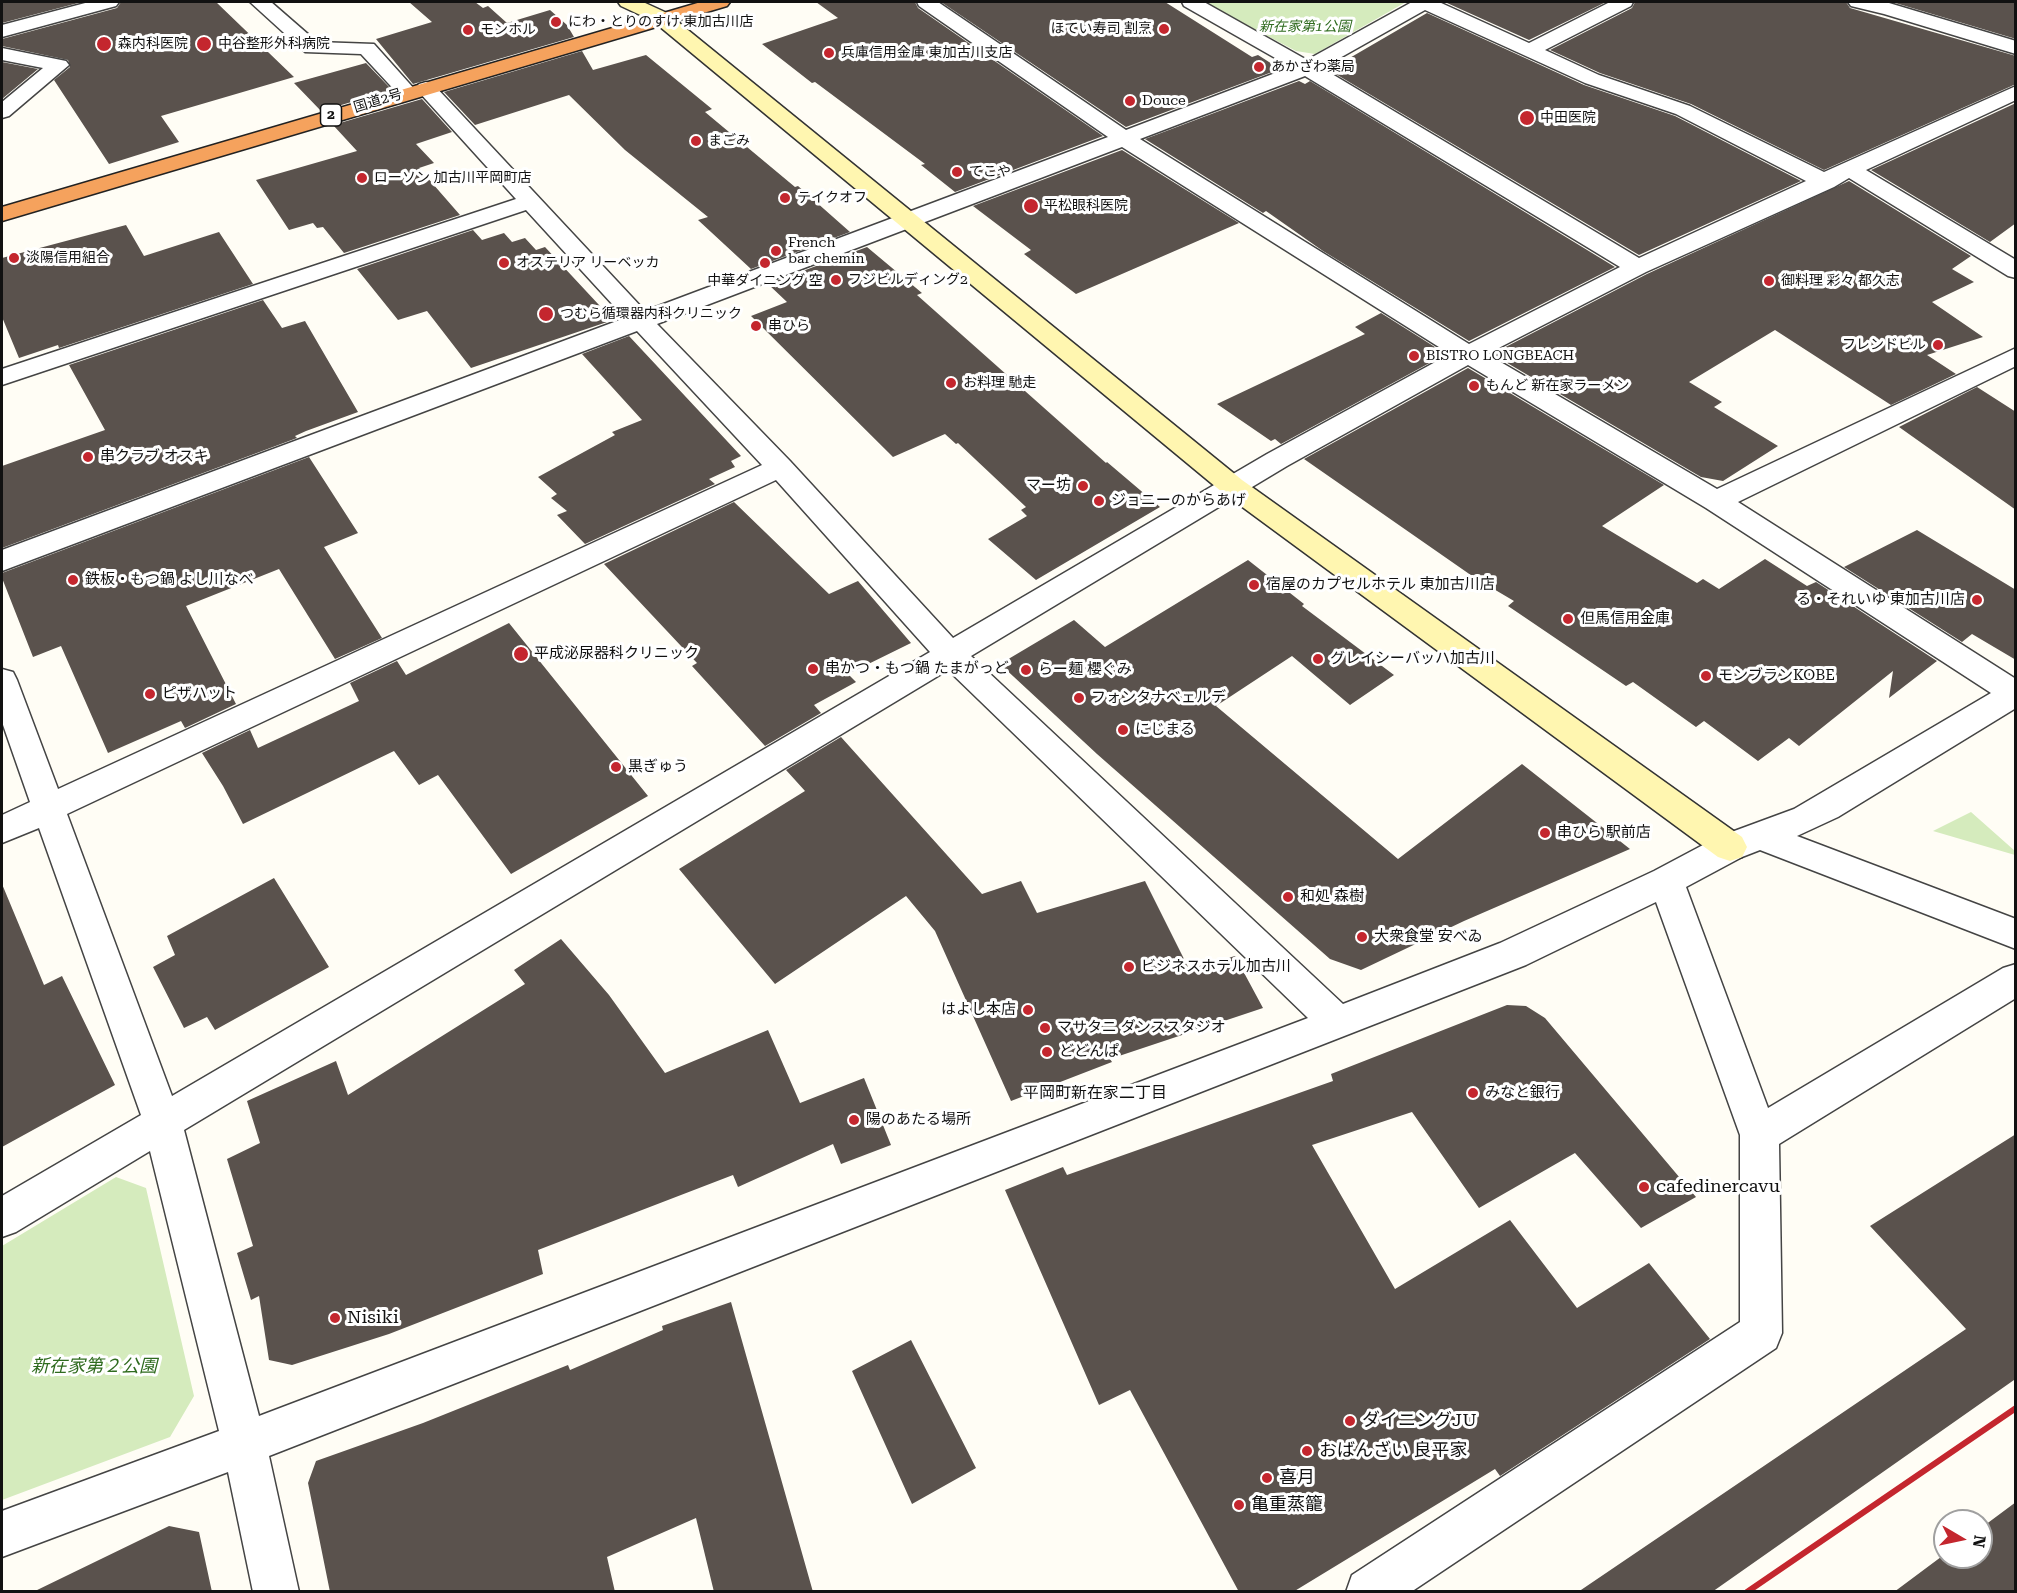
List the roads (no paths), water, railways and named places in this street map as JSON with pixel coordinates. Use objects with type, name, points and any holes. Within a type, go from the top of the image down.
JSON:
[{"type":"highway","name":"国道2号","points":[[2,214],[660,17],[720,2]]},
{"type":"street","points":[[2,32],[109,2]]},
{"type":"street","points":[[260,2],[312,48],[367,48],[416,90],[531,201],[780,467],[951,655],[1338,1023]]},
{"type":"street","points":[[628,2],[660,17],[1232,486],[1744,841],[2016,934]]},
{"type":"street","points":[[2,1534],[244,1444],[1513,954],[1744,841],[1806,818],[2015,693],[1716,501],[1468,354],[1124,138],[926,2]]},
{"type":"street","points":[[1191,2],[1307,68],[1638,267]]},
{"type":"street","points":[[2,561],[1307,68],[1424,2],[1592,79],[1683,110],[1826,182]]},
{"type":"street","points":[[1528,51],[1624,2]]},
{"type":"street","points":[[1858,2],[1896,5],[2016,48]]},
{"type":"street","points":[[2,54],[59,65],[2,112]]},
{"type":"street","points":[[2,1218],[1232,486],[1468,354],[1638,267],[1826,182],[2016,92]]},
{"type":"street","points":[[1850,169],[2016,271]]},
{"type":"street","points":[[2,377],[531,201]]},
{"type":"street","points":[[1716,501],[2016,356]]},
{"type":"street","points":[[2,830],[780,467]]},
{"type":"street","points":[[2,680],[163,1123],[244,1444],[276,1592]]},
{"type":"street","points":[[1369,1592],[1761,1333],[1759,1135],[1666,881]]},
{"type":"street","points":[[1759,1135],[2016,979]]},
{"type":"railway","points":[[1747,1592],[2016,1408]]},
{"type":"place","name":"にわ・とりのすけ 東加古川店","points":[[556,22]]},
{"type":"place","name":"ほてい寿司 割烹","points":[[1164,29]]},
{"type":"place","name":"モンホル","points":[[468,30]]},
{"type":"place","name":"森内科医院","points":[[104,44]]},
{"type":"place","name":"中谷整形外科病院","points":[[204,44]]},
{"type":"place","name":"兵庫信用金庫 東加古川支店","points":[[829,53]]},
{"type":"place","name":"あかざわ薬局","points":[[1259,67]]},
{"type":"place","name":"Douce","points":[[1130,101]]},
{"type":"place","name":"中田医院","points":[[1527,118]]},
{"type":"place","name":"まごみ","points":[[696,141]]},
{"type":"place","name":"てこや","points":[[957,172]]},
{"type":"place","name":"ローソン 加古川平岡町店","points":[[362,178]]},
{"type":"place","name":"テイクオフ","points":[[785,198]]},
{"type":"place","name":"平松眼科医院","points":[[1031,206]]},
{"type":"place","name":"French bar chemin","points":[[776,251]]},
{"type":"place","name":"淡陽信用組合","points":[[14,258]]},
{"type":"place","name":"オステリア リーベッカ","points":[[504,263]]},
{"type":"place","name":"中華ダイニング 空","points":[[765,263]]},
{"type":"place","name":"フジビルディング2","points":[[836,280]]},
{"type":"place","name":"御料理 彩々 都久志","points":[[1769,281]]},
{"type":"place","name":"つむら循環器内科クリニック","points":[[546,314]]},
{"type":"place","name":"串ひら","points":[[756,326]]},
{"type":"place","name":"フレンドビル","points":[[1938,345]]},
{"type":"place","name":"BISTRO LONGBEACH","points":[[1414,356]]},
{"type":"place","name":"お料理 馳走","points":[[951,383]]},
{"type":"place","name":"もんど 新在家ラーメン","points":[[1474,386]]},
{"type":"place","name":"串クラブ オスキ","points":[[88,457]]},
{"type":"place","name":"マー坊","points":[[1083,486]]},
{"type":"place","name":"ジョニーのからあげ","points":[[1099,501]]},
{"type":"place","name":"鉄板・もつ鍋 よし川なべ","points":[[73,580]]},
{"type":"place","name":"宿屋のカプセルホテル 東加古川店","points":[[1254,585]]},
{"type":"place","name":"る・それいゆ 東加古川店","points":[[1977,600]]},
{"type":"place","name":"但馬信用金庫","points":[[1568,619]]},
{"type":"place","name":"平成泌尿器科クリニック","points":[[521,654]]},
{"type":"place","name":"グレイシーバッハ加古川","points":[[1318,659]]},
{"type":"place","name":"串かつ・もつ鍋 たまがっど","points":[[813,669]]},
{"type":"place","name":"らー麺 櫻ぐみ","points":[[1026,670]]},
{"type":"place","name":"モンブランKOBE","points":[[1706,676]]},
{"type":"place","name":"ピザハット","points":[[150,694]]},
{"type":"place","name":"フォンタナベェルデ","points":[[1079,698]]},
{"type":"place","name":"にじまる","points":[[1123,730]]},
{"type":"place","name":"黒ぎゅう","points":[[616,767]]},
{"type":"place","name":"串ひら 駅前店","points":[[1545,833]]},
{"type":"place","name":"和処 森樹","points":[[1288,897]]},
{"type":"place","name":"大衆食堂 安べゐ","points":[[1362,937]]},
{"type":"place","name":"ビジネスホテル加古川","points":[[1129,967]]},
{"type":"place","name":"はよし本店","points":[[1028,1010]]},
{"type":"place","name":"マサタニ ダンススタジオ","points":[[1045,1028]]},
{"type":"place","name":"どどんぱ","points":[[1047,1052]]},
{"type":"place","name":"みなと銀行","points":[[1473,1093]]},
{"type":"place","name":"陽のあたる場所","points":[[854,1120]]},
{"type":"place","name":"cafedinercavu","points":[[1644,1187]]},
{"type":"place","name":"Nisiki","points":[[335,1318]]},
{"type":"place","name":"ダイニングJU","points":[[1350,1421]]},
{"type":"place","name":"おばんざい 良平家","points":[[1307,1451]]},
{"type":"place","name":"喜月","points":[[1267,1478]]},
{"type":"place","name":"亀重蒸籠","points":[[1239,1505]]},
{"type":"district","name":"平岡町新在家二丁目","points":[[1095,1093]]},
{"type":"park label","name":"新在家第1公園","points":[[1305,27]]},
{"type":"park label","name":"新在家第２公園","points":[[94,1367]]}]
